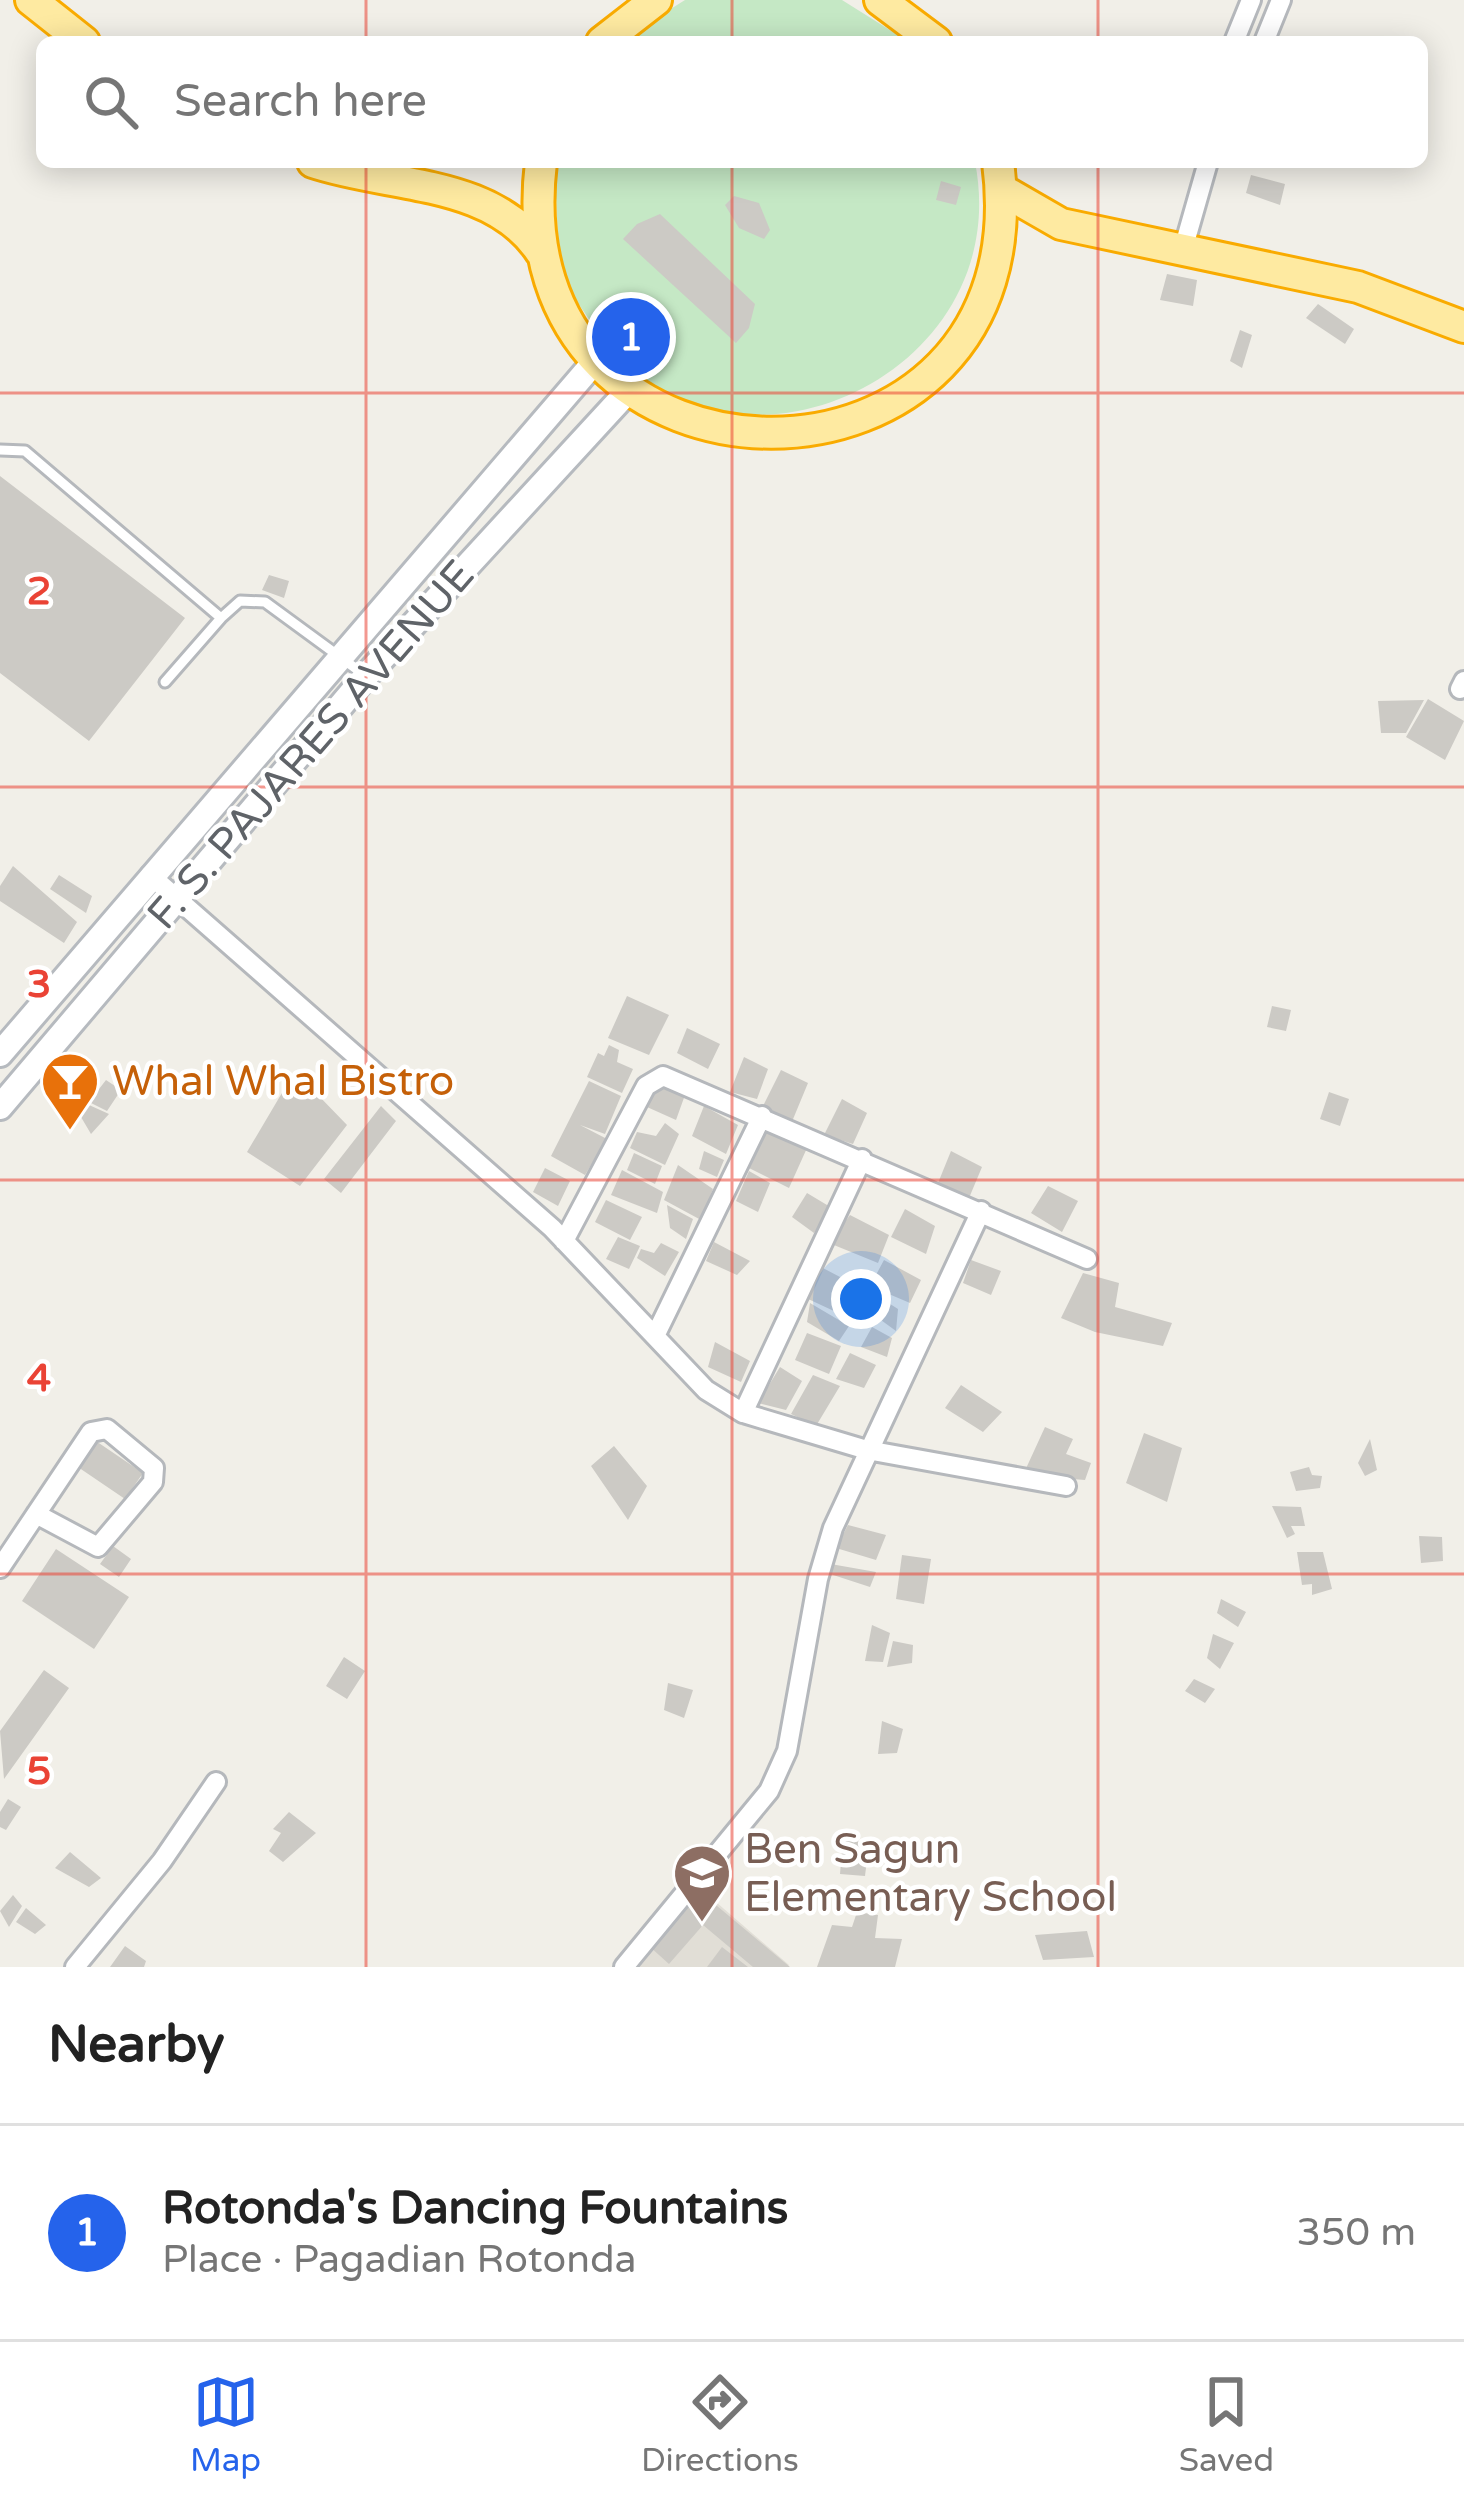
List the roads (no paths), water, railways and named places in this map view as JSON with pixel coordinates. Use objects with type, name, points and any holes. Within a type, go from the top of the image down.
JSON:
[{"type":"highway","points":[[31,0],[76,36]]},
{"type":"highway","points":[[610,36],[656,0]]},
{"type":"highway","points":[[880,0],[928,36]]},
{"type":"highway","points":[[340,168],[472,198],[509,215],[544,257]]},
{"type":"highway","points":[[472,198],[511,188],[534,168]]},
{"type":"highway","points":[[540,168],[538,226],[544,257],[564,312],[598,359],[630,389],[706,428],[747,436],[830,429],[888,404],[938,366],[974,315],[997,256],[1000,176]]},
{"type":"highway","points":[[1000,176],[1061,224]]},
{"type":"highway","points":[[997,256],[1018,236],[1061,224],[1184,246],[1358,287],[1464,327]]},
{"type":"main road","name":"F. S. PAJARES AVENUE","points":[[0,1054],[598,359]]},
{"type":"main road","name":"F. S. PAJARES AVENUE","points":[[0,1107],[365,676],[630,389]]},
{"type":"main road","points":[[18,1032],[45,1054]]},
{"type":"street","points":[[1236,36],[1251,0]]},
{"type":"street","points":[[1266,36],[1280,0]]},
{"type":"street","points":[[1184,246],[1206,168]]},
{"type":"street","points":[[151,875],[564,1241],[706,1390],[743,1413],[867,1450],[1066,1486]]},
{"type":"street","points":[[564,1241],[653,1078],[673,1078],[1087,1259]]},
{"type":"street","points":[[655,1336],[762,1116]]},
{"type":"street","points":[[743,1413],[862,1160]]},
{"type":"street","points":[[623,1967],[770,1791],[787,1750],[818,1579],[867,1450],[981,1211]]},
{"type":"street","points":[[0,1568],[36,1514],[91,1432],[107,1429],[154,1468],[153,1482],[98,1547],[36,1514]]},
{"type":"street","points":[[75,1967],[162,1861],[216,1782]]},
{"type":"lane","points":[[0,450],[25,451],[221,618]]},
{"type":"lane","points":[[165,682],[221,618],[240,601],[254,598],[365,676]]},
{"type":"place","name":"Rotonda's Dancing Fountains","points":[[631,337]]},
{"type":"place","name":"Whal Whal Bistro","points":[[70,1132]]},
{"type":"place","name":"Ben Sagun Elementary School","points":[[702,1924]]}]
